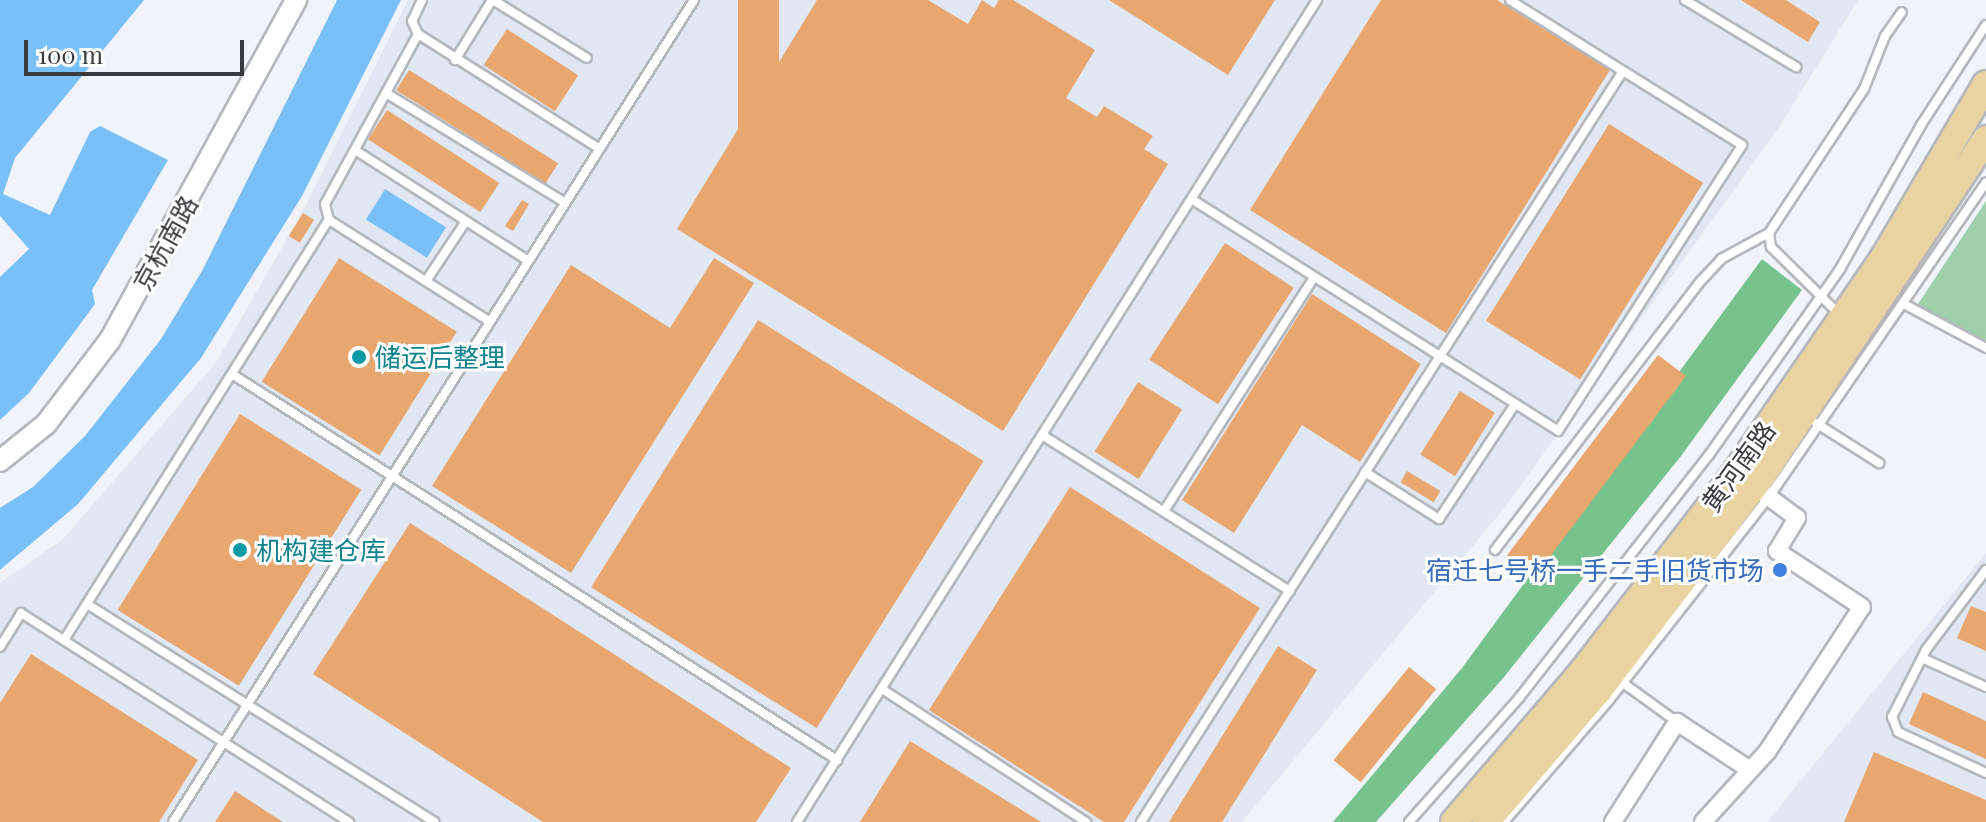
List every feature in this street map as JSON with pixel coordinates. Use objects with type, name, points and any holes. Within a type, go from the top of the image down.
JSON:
[{"type":"main road","name":"黄河南路","points":[[1454,822],[1583,671],[1736,472],[1843,318],[1986,84]]},
{"type":"main road","name":"黄河南路","points":[[1486,822],[1616,678],[1761,492],[1812,420],[1986,139]]},
{"type":"street","name":"京杭南路","points":[[0,461],[46,424],[110,340],[296,0]]},
{"type":"street","points":[[1703,822],[1750,770],[1815,685],[1862,607],[1777,551],[1797,518],[1761,492]]},
{"type":"street","points":[[1613,822],[1677,722],[1750,770]]},
{"type":"lane","points":[[422,0],[412,21],[418,34],[598,148]]},
{"type":"lane","points":[[455,60],[493,0],[587,58]]},
{"type":"lane","points":[[173,822],[694,0]]},
{"type":"lane","points":[[797,822],[1317,0]]},
{"type":"lane","points":[[1193,200],[1558,431],[1742,145],[1510,0]]},
{"type":"lane","points":[[1685,0],[1796,67]]},
{"type":"lane","points":[[1495,550],[1699,283],[1721,259],[1769,233],[1864,89],[1885,36],[1902,12]]},
{"type":"lane","points":[[1409,822],[1519,698],[1634,553],[1821,296],[1986,25]]},
{"type":"lane","points":[[418,34],[325,204],[329,220],[489,321]]},
{"type":"lane","points":[[1141,822],[1623,71]]},
{"type":"lane","points":[[386,93],[564,202]]},
{"type":"lane","points":[[355,150],[527,260]]},
{"type":"lane","points":[[1879,463],[1812,420],[1904,304],[1986,183]]},
{"type":"lane","points":[[64,640],[329,220]]},
{"type":"lane","points":[[426,281],[466,221]]},
{"type":"lane","points":[[1769,233],[1771,247],[1843,318]]},
{"type":"lane","points":[[1164,511],[1314,277]]},
{"type":"lane","points":[[1904,304],[1986,348]]},
{"type":"lane","points":[[232,374],[837,760]]},
{"type":"lane","points":[[1365,472],[1439,519],[1515,404]]},
{"type":"lane","points":[[1042,435],[1290,591]]},
{"type":"lane","points":[[1986,570],[1922,658],[1892,717],[1893,726],[1986,773]]},
{"type":"lane","points":[[87,604],[434,822]]},
{"type":"lane","points":[[0,647],[21,613],[349,822]]},
{"type":"lane","points":[[1922,658],[1986,687]]},
{"type":"lane","points":[[1504,822],[1616,678],[1677,722]]},
{"type":"lane","points":[[882,689],[1086,822]]},
{"type":"shaded area","points":[[408,0],[1858,0],[1777,130],[1506,506],[1242,822],[0,822],[0,583],[62,540],[215,364],[304,209]]},
{"type":"shaded area","points":[[1986,553],[1986,822],[1767,822]]},
{"type":"green space","points":[[1986,201],[1986,342],[1918,304]]},
{"type":"green space","points":[[1762,259],[1802,290],[1681,456],[1504,677],[1376,822],[1333,822],[1462,668]]},
{"type":"water","points":[[0,0],[144,0],[15,158],[3,194],[50,215],[90,132],[100,126],[168,160],[92,290],[95,304],[29,393],[0,420],[0,277],[29,249],[0,216]]},
{"type":"water","points":[[337,0],[401,0],[302,196],[201,358],[78,504],[0,570],[0,508],[33,487],[85,436],[161,339],[202,271]]},
{"type":"water","points":[[385,189],[446,227],[427,258],[366,220]]},
{"type":"building","points":[[738,0],[779,0],[779,218],[738,218]]},
{"type":"building","points":[[817,0],[928,0],[968,24],[982,0],[994,8],[999,0],[1013,0],[1095,50],[1066,98],[1097,117],[1104,106],[1153,136],[1144,149],[1168,164],[1003,431],[677,229]]},
{"type":"building","points":[[1109,0],[1275,0],[1228,75]]},
{"type":"building","points":[[1381,0],[1497,0],[1610,70],[1446,333],[1250,210]]},
{"type":"building","points":[[1741,0],[1786,0],[1820,22],[1808,42]]},
{"type":"building","points":[[507,29],[578,75],[555,111],[484,65]]},
{"type":"building","points":[[409,70],[558,163],[546,184],[396,90]]},
{"type":"building","points":[[387,110],[499,183],[480,212],[368,139]]},
{"type":"building","points":[[1609,124],[1703,183],[1580,380],[1486,321]]},
{"type":"building","points":[[522,200],[529,204],[513,231],[505,226]]},
{"type":"building","points":[[303,213],[314,220],[300,243],[289,236]]},
{"type":"building","points":[[1225,243],[1294,288],[1218,404],[1149,360]]},
{"type":"building","name":"储运后整理","points":[[339,258],[457,332],[380,455],[262,382]]},
{"type":"building","points":[[714,258],[754,283],[571,573],[432,486],[571,265],[670,328]]},
{"type":"building","points":[[1312,294],[1421,364],[1360,462],[1302,425],[1234,533],[1182,500]]},
{"type":"building","points":[[758,320],[984,461],[817,728],[591,587]]},
{"type":"building","points":[[1658,355],[1686,376],[1535,577],[1507,555]]},
{"type":"building","points":[[1138,382],[1182,410],[1139,479],[1095,452]]},
{"type":"building","points":[[1460,391],[1495,413],[1455,476],[1420,455]]},
{"type":"building","name":"机构建仓库","points":[[240,414],[361,490],[239,686],[118,610]]},
{"type":"building","points":[[1407,471],[1440,491],[1434,502],[1400,482]]},
{"type":"building","points":[[1070,487],[1260,608],[1124,822],[1104,822],[929,710]]},
{"type":"building","points":[[410,523],[791,768],[756,822],[543,822],[313,674]]},
{"type":"building","points":[[1971,606],[1986,612],[1986,651],[1957,638]]},
{"type":"building","points":[[1278,646],[1317,670],[1222,822],[1169,822]]},
{"type":"building","points":[[31,654],[198,760],[159,822],[0,822],[0,703]]},
{"type":"building","points":[[1409,667],[1436,689],[1361,782],[1333,760]]},
{"type":"building","points":[[1923,692],[1986,721],[1986,759],[1909,724]]},
{"type":"building","points":[[910,741],[1041,822],[860,822]]},
{"type":"building","points":[[1874,752],[1986,800],[1986,822],[1844,822]]},
{"type":"building","points":[[235,791],[283,822],[215,822]]},
{"type":"place","name":"储运后整理","points":[[359,357]]},
{"type":"place","name":"机构建仓库","points":[[240,550]]},
{"type":"place","name":"宿迁七号桥一手二手旧货市场","points":[[1780,570]]}]
